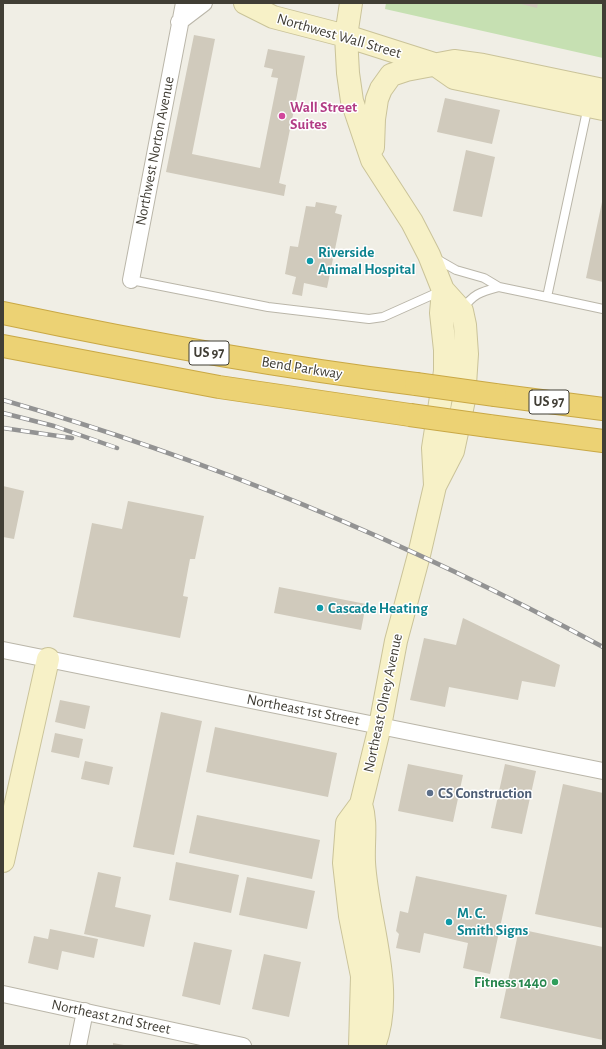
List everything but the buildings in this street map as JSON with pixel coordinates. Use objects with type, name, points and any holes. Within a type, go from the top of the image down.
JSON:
[{"type":"highway","name":"Bend Parkway","points":[[3,312],[156,344],[278,365],[603,409]]},
{"type":"highway","name":"Bend Parkway","points":[[3,346],[219,387],[410,415],[603,440]]},
{"type":"highway","points":[[538,432],[603,453]]},
{"type":"main road","name":"Northwest Wall Street","points":[[245,3],[272,17],[346,36],[434,64],[454,78],[598,104]]},
{"type":"main road","points":[[351,3],[346,36],[348,73],[352,101],[372,160],[412,222],[429,255],[443,290],[462,311]]},
{"type":"main road","name":"Northwest Wall Street","points":[[434,64],[454,61],[483,64],[603,90]]},
{"type":"main road","points":[[372,160],[374,119],[377,99],[382,85],[391,75],[434,64]]},
{"type":"main road","name":"Northeast Olney Avenue","points":[[435,486],[433,448],[445,364],[445,350],[440,313],[443,290]]},
{"type":"main road","name":"Northeast Olney Avenue","points":[[360,1046],[362,976],[350,916],[344,863],[347,823],[361,804],[380,726],[396,641],[419,555],[435,486],[453,451],[464,400],[468,354],[462,311]]},
{"type":"main road","points":[[3,861],[48,659]]},
{"type":"main road","name":"Northeast Olney Avenue","points":[[361,804],[365,819],[364,862],[369,906],[382,980],[379,1031],[374,1046]]},
{"type":"street","name":"Northwest Norton Avenue","points":[[131,280],[179,22],[184,3]]},
{"type":"street","points":[[179,22],[204,3]]},
{"type":"street","name":"Northeast 1st Street","points":[[3,650],[603,771]]},
{"type":"street","name":"Northeast 2nd Street","points":[[3,994],[243,1046]]},
{"type":"street","points":[[78,1046],[85,1011]]},
{"type":"lane","points":[[547,297],[598,104]]},
{"type":"lane","points":[[429,255],[456,270],[484,278],[498,287],[603,309]]},
{"type":"lane","points":[[131,280],[268,307],[369,319],[383,317],[443,290]]},
{"type":"lane","points":[[462,311],[471,298],[483,291],[498,287]]},
{"type":"green space","points":[[386,3],[603,3],[603,58],[385,9]]},
{"type":"railway","points":[[3,400],[158,449],[310,507],[458,573],[603,647]]},
{"type":"railway","points":[[3,413],[54,426],[117,448]]},
{"type":"railway","points":[[3,428],[72,438]]},
{"type":"place","name":"Wall Street Suites","points":[[282,116]]},
{"type":"place","name":"Riverside Animal Hospital","points":[[310,261]]},
{"type":"place","name":"Cascade Heating","points":[[320,608]]},
{"type":"place","name":"CS Construction","points":[[430,793]]},
{"type":"place","name":"M. C. Smith Signs","points":[[449,922]]},
{"type":"place","name":"Fitness 1440","points":[[555,982]]}]
